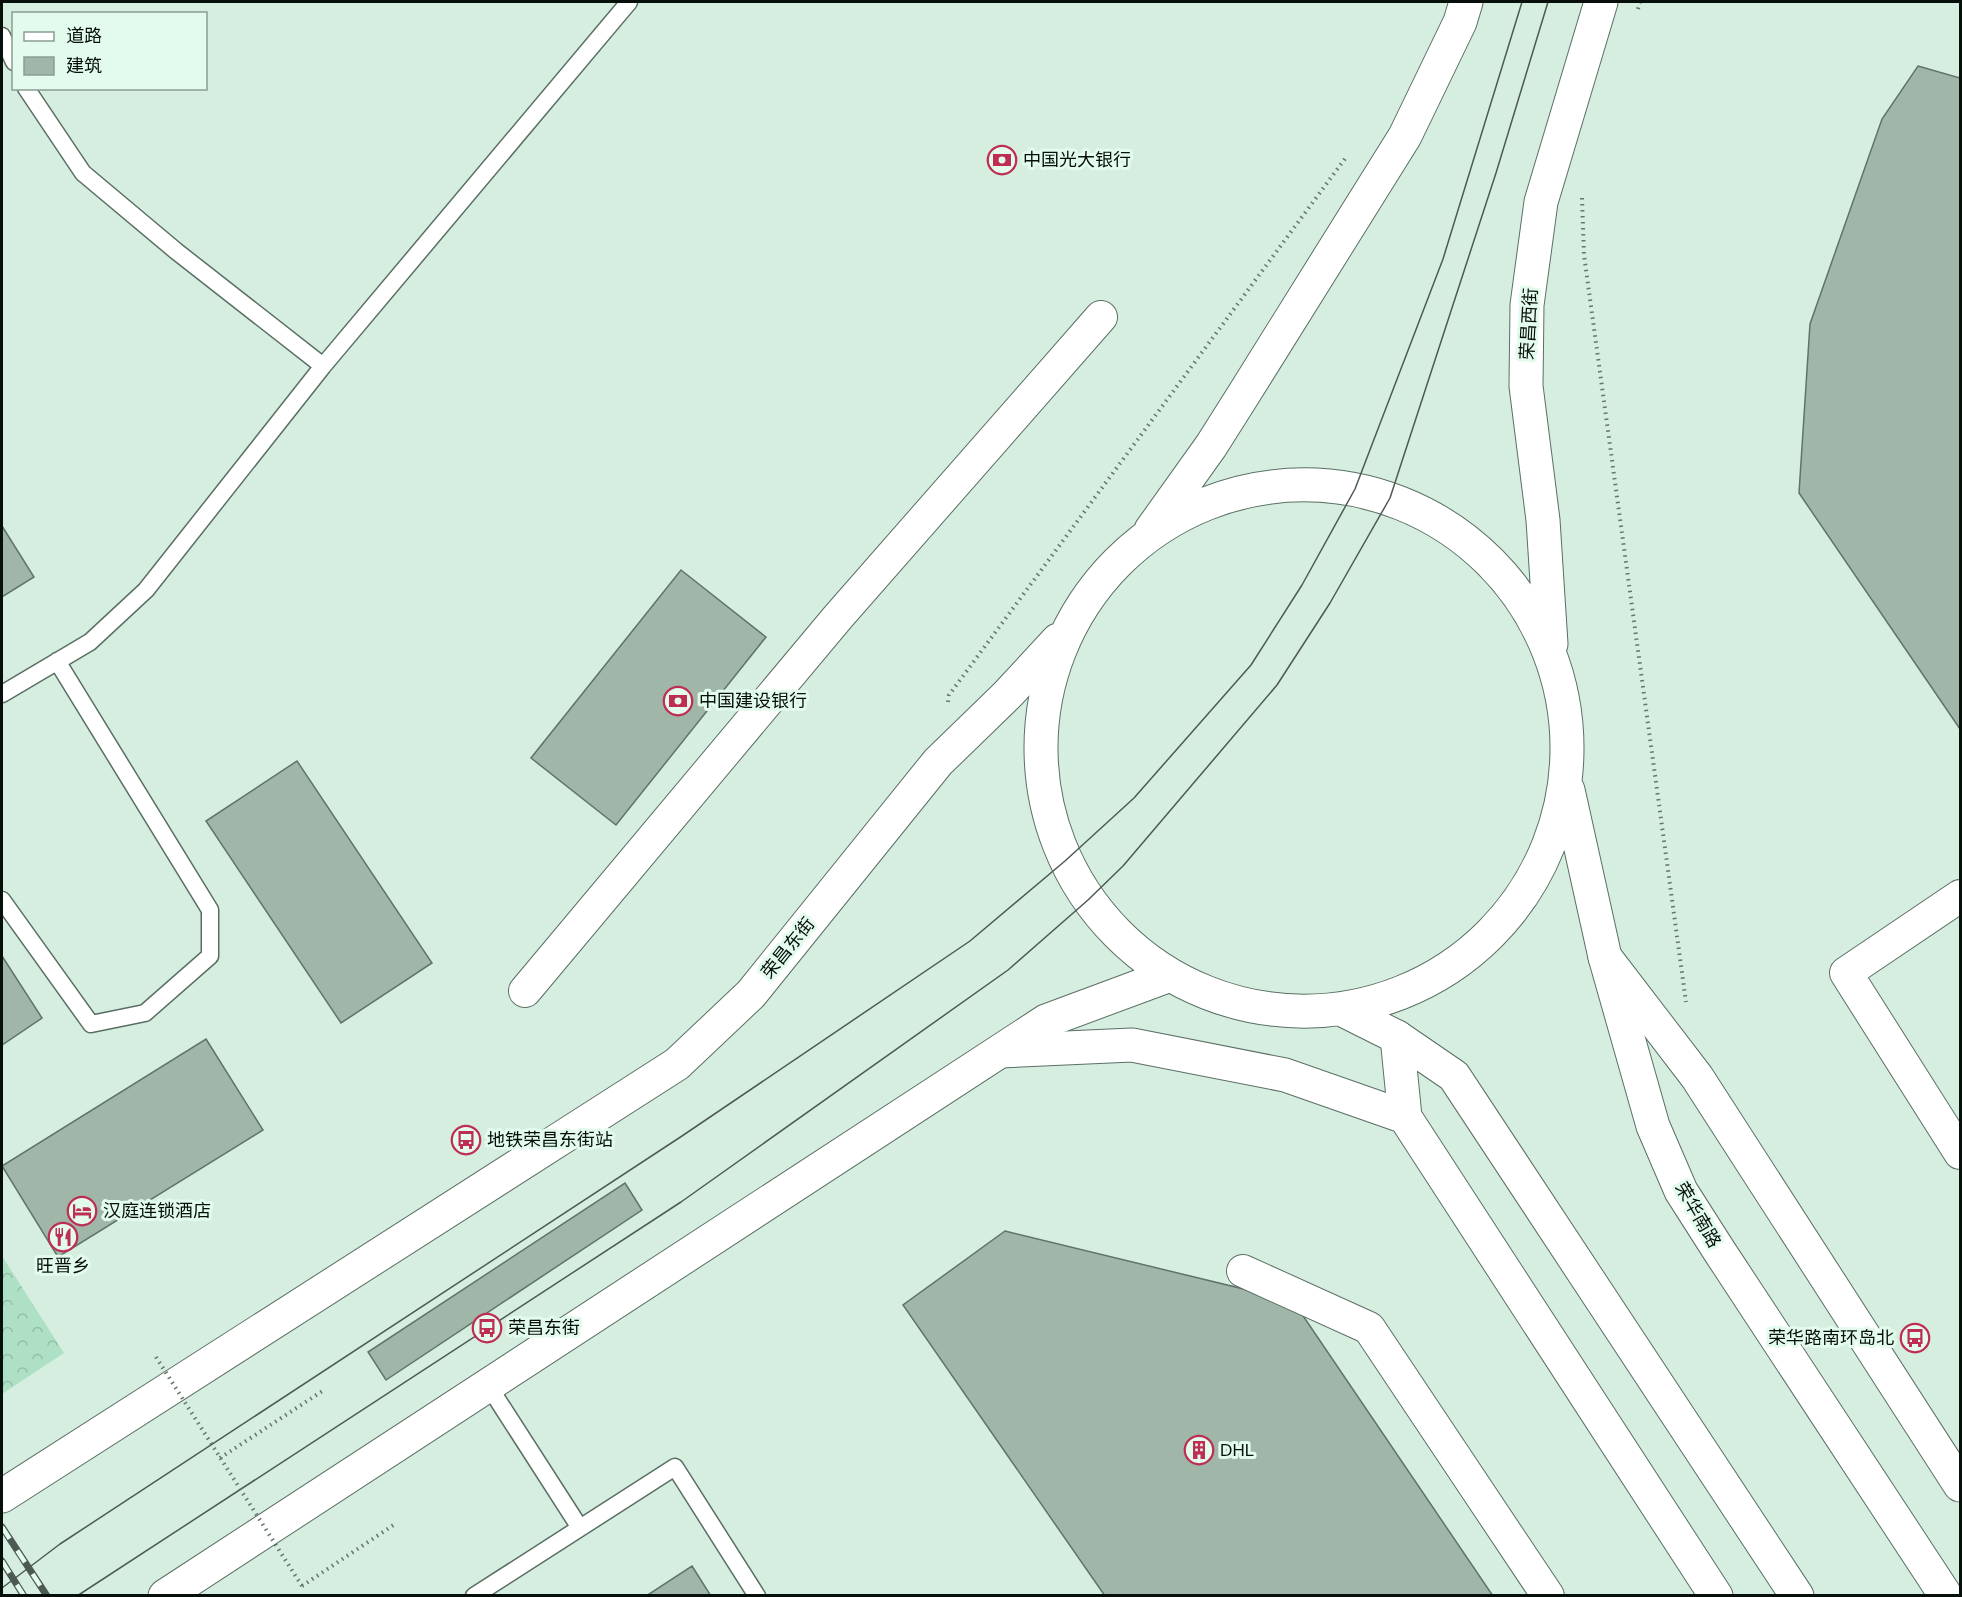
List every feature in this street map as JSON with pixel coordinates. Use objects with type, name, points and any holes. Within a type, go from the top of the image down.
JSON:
[{"type":"main road","points":[[1146,536],[1220,497],[1291,484],[1355,489],[1390,498],[1423,512],[1469,542],[1519,593],[1552,654],[1566,710],[1566,782],[1551,843],[1529,888],[1500,925],[1476,948],[1448,969],[1411,989],[1341,1009],[1282,1011],[1226,1000],[1170,975],[1123,940],[1088,900],[1065,861],[1048,814],[1039,754],[1044,695],[1067,630],[1100,580],[1146,536],[1236,407],[1405,136],[1460,22],[1466,2]]},
{"type":"main road","name":"荣昌西街","points":[[1552,654],[1543,520],[1526,386],[1527,305],[1541,202],[1601,2]]},
{"type":"main road","name":"荣昌东街","points":[[2,1496],[677,1064],[751,994],[938,762],[1008,694],[1067,630]]},
{"type":"main road","name":"荣华南路","points":[[1566,782],[1605,957],[1653,1126],[1681,1191],[1946,1596]]},
{"type":"main road","points":[[1605,957],[1696,1077],[1960,1485]]},
{"type":"main road","points":[[165,1596],[1046,1021],[1170,975]]},
{"type":"main road","points":[[1341,1009],[1397,1037],[1454,1076],[1797,1596]]},
{"type":"main road","points":[[1397,1037],[1405,1117],[1716,1596]]},
{"type":"main road","points":[[1001,1051],[1132,1045],[1285,1075],[1405,1117]]},
{"type":"street","points":[[525,991],[838,617],[1101,317]]},
{"type":"street","points":[[1960,896],[1846,974],[1960,1153]]},
{"type":"street","points":[[1242,1271],[1369,1328],[1548,1596]]},
{"type":"lane","points":[[2,694],[90,642],[146,590],[323,366],[555,86],[628,2]]},
{"type":"lane","points":[[2,36],[12,58]]},
{"type":"lane","points":[[27,90],[83,173],[323,366]]},
{"type":"lane","points":[[2,900],[92,1024],[145,1013],[210,956],[210,910],[57,661]]},
{"type":"lane","points":[[488,1385],[579,1528]]},
{"type":"lane","points":[[474,1596],[675,1467],[756,1596]]},
{"type":"path","points":[[1637,13],[1640,2]]},
{"type":"path","points":[[948,706],[950,695],[1352,150]]},
{"type":"path","points":[[1585,189],[1582,200],[1584,255],[1687,1006]]},
{"type":"path","points":[[156,1357],[302,1586],[395,1524]]},
{"type":"path","points":[[220,1458],[324,1390]]},
{"type":"green space","points":[[2,1256],[64,1353],[2,1394]]},
{"type":"building","points":[[1918,66],[1960,78],[1960,729],[1799,493],[1810,324],[1882,119]]},
{"type":"building","points":[[2,526],[34,577],[2,597]]},
{"type":"building","points":[[681,570],[766,637],[616,825],[531,758]]},
{"type":"building","points":[[297,761],[432,963],[341,1023],[206,821]]},
{"type":"building","points":[[2,956],[42,1018],[2,1045]]},
{"type":"building","points":[[206,1039],[263,1130],[58,1257],[2,1166]]},
{"type":"building","points":[[625,1183],[642,1210],[386,1380],[368,1352]]},
{"type":"building","name":"DHL","points":[[1005,1231],[1293,1301],[1493,1596],[1105,1596],[903,1305]]},
{"type":"building","points":[[692,1566],[711,1596],[646,1596]]},
{"type":"tram line","points":[[2,1588],[60,1544],[682,1136],[970,941],[1065,861],[1134,798],[1251,665],[1302,585],[1355,489],[1443,259],[1522,2]]},
{"type":"tram line","points":[[77,1596],[681,1202],[1008,970],[1123,866],[1277,685],[1330,603],[1390,498],[1496,173],[1548,2]]},
{"type":"railway","points":[[2,1527],[47,1596]]},
{"type":"railway","points":[[2,1561],[24,1596]]},
{"type":"place","name":"中国光大银行","points":[[1002,160]]},
{"type":"place","name":"中国建设银行","points":[[678,701]]},
{"type":"place","name":"地铁荣昌东街站","points":[[466,1140]]},
{"type":"place","name":"汉庭连锁酒店","points":[[82,1211]]},
{"type":"place","name":"旺晋乡","points":[[63,1237]]},
{"type":"place","name":"荣昌东街","points":[[487,1328]]},
{"type":"place","name":"荣华路南环岛北","points":[[1915,1338]]},
{"type":"place","name":"DHL","points":[[1199,1450]]}]
